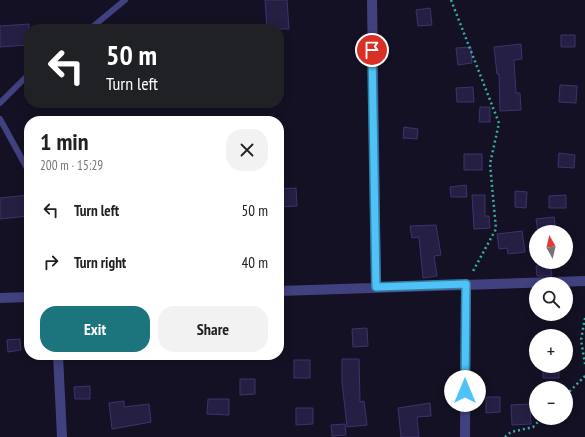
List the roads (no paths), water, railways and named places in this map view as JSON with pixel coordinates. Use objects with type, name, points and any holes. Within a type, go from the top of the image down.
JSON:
[{"type":"street","points":[[372,0],[376,287]]},
{"type":"street","points":[[284,291],[585,281]]},
{"type":"street","points":[[465,437],[466,284]]},
{"type":"street","points":[[0,298],[24,297]]},
{"type":"street","points":[[58,360],[62,437]]},
{"type":"lane","points":[[96,24],[125,0]]},
{"type":"lane","points":[[0,103],[24,79]]},
{"type":"lane","points":[[0,119],[24,163]]}]
